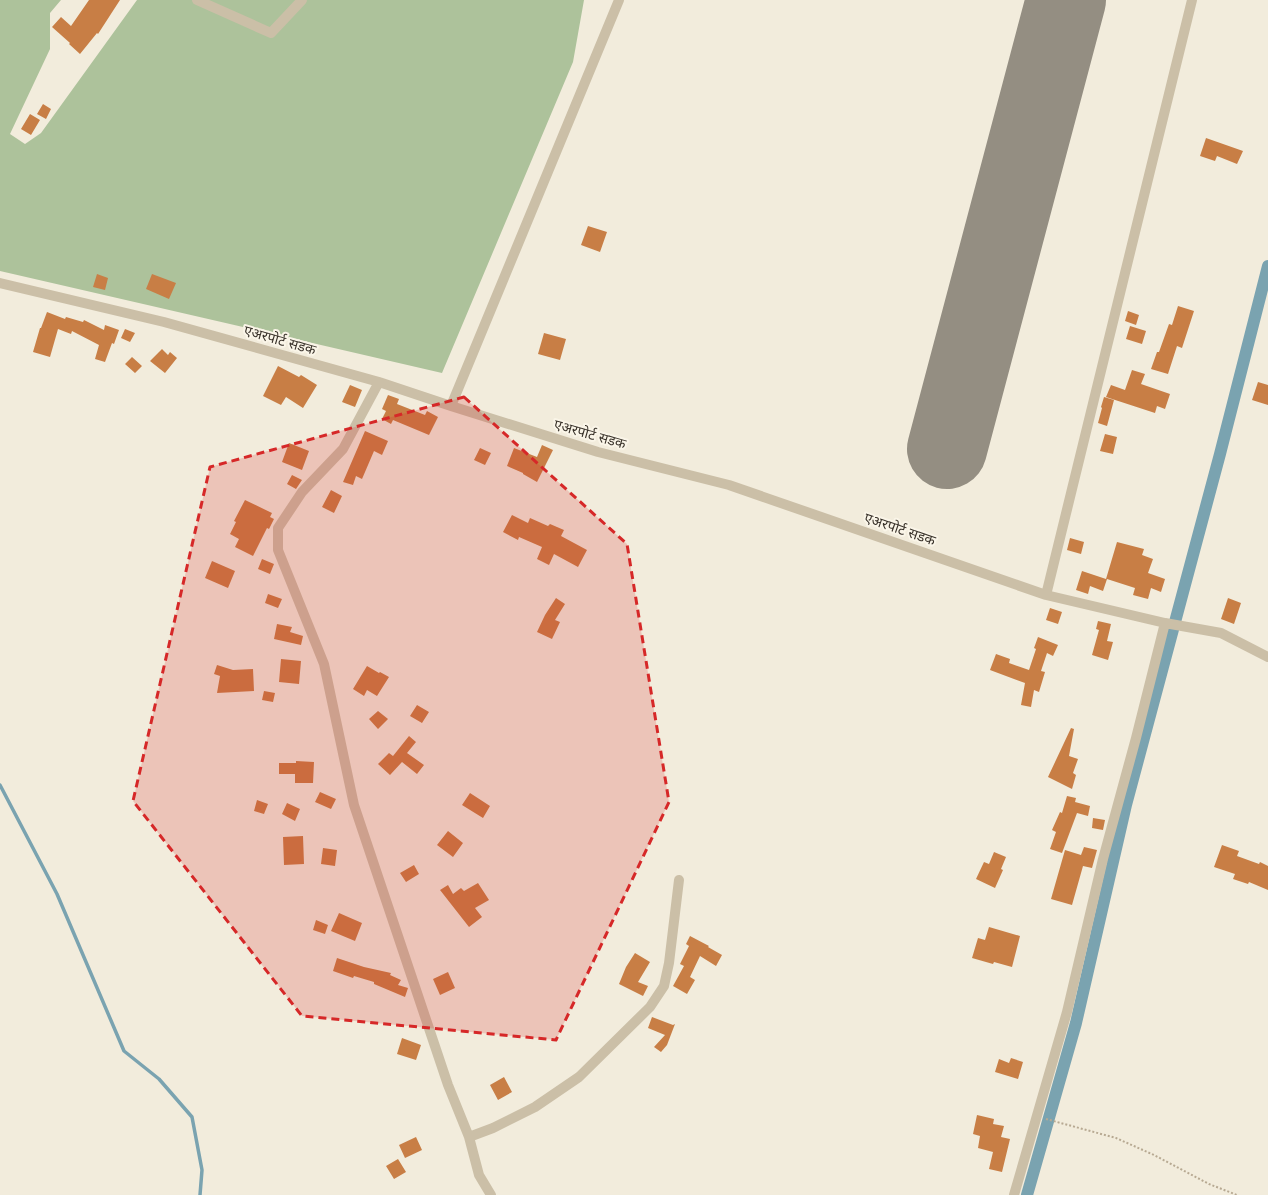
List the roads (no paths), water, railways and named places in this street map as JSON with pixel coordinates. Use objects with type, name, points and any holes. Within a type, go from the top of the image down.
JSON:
[{"type":"street","points":[[197,0],[271,33],[302,0]]},
{"type":"street","points":[[451,406],[619,0]]},
{"type":"street","points":[[1046,595],[1192,0]]},
{"type":"street","name":"एअरपोर्ट सडक","points":[[0,283],[164,322],[379,382],[598,452],[729,485],[1046,595],[1166,624],[1221,633],[1268,656]]},
{"type":"street","points":[[379,382],[343,448],[302,492],[278,528],[278,550],[324,664],[354,805],[448,1085],[469,1137],[479,1175],[491,1195]]},
{"type":"street","points":[[1014,1195],[1067,1012],[1103,859],[1166,624]]},
{"type":"street","points":[[469,1137],[493,1128],[535,1107],[579,1078],[650,1007],[664,986],[669,963],[679,880]]},
{"type":"waterway","points":[[1027,1195],[1076,1023],[1126,805],[1220,454],[1268,266]]},
{"type":"waterway","points":[[0,785],[57,894],[124,1051],[159,1079],[192,1117],[202,1170],[200,1195]]}]
